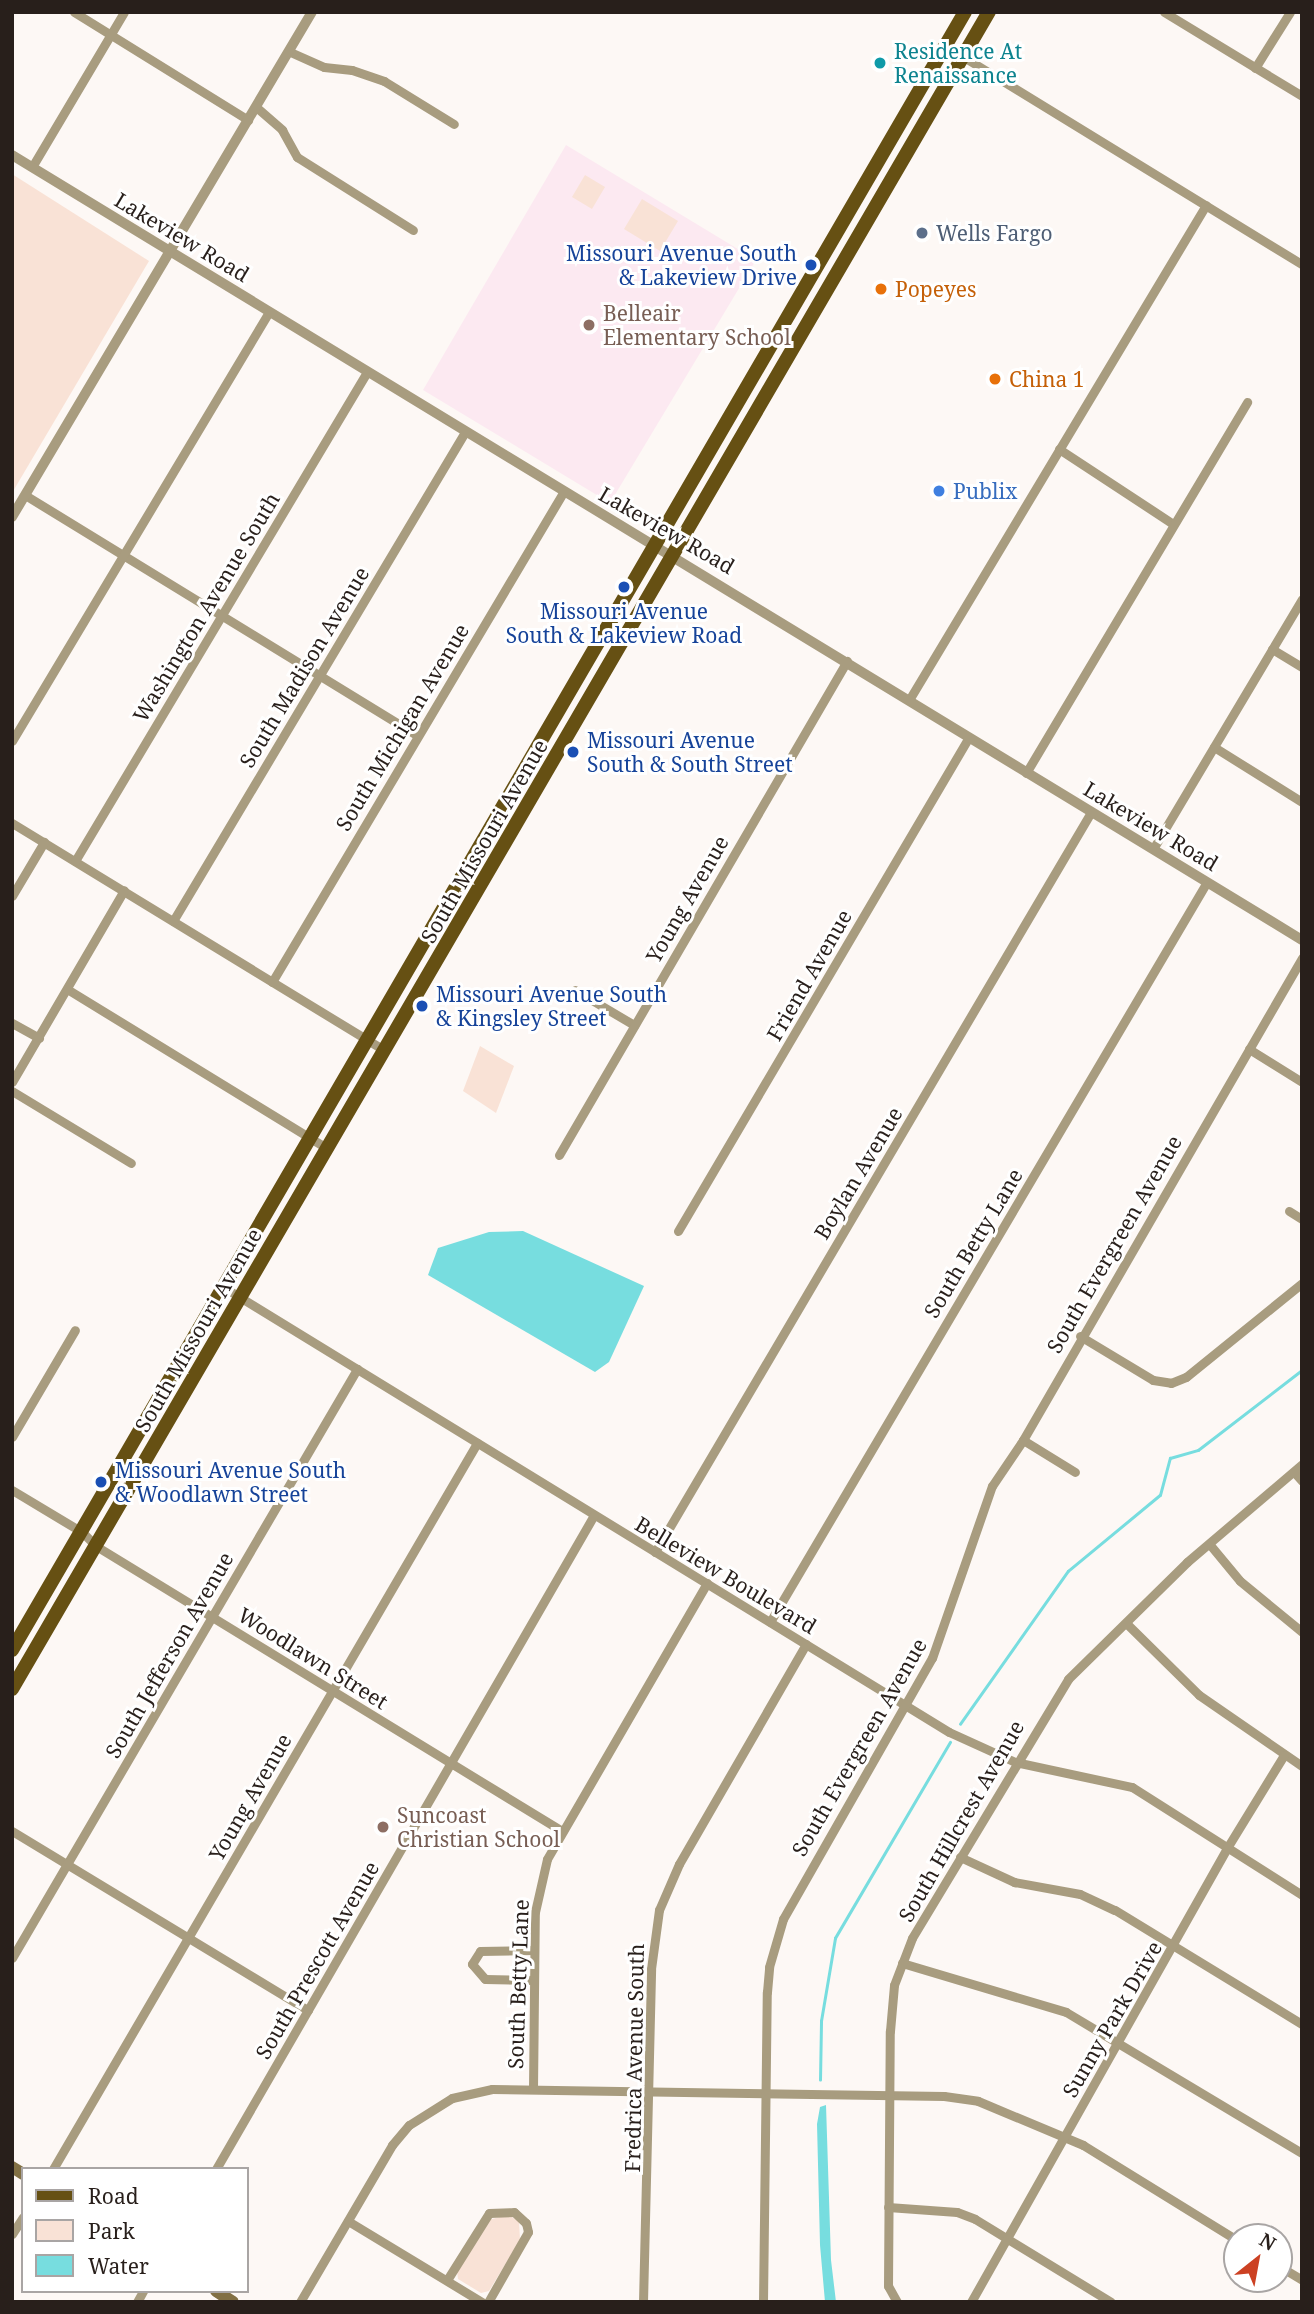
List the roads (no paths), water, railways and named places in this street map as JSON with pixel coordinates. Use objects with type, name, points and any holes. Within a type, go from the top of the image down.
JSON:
[{"type":"main road","name":"South Missouri Avenue","points":[[12,1650],[369,1041],[965,12]]},
{"type":"main road","name":"South Missouri Avenue","points":[[12,1689],[989,12]]},
{"type":"street","points":[[74,12],[248,120]]},
{"type":"street","points":[[32,167],[124,12]]},
{"type":"street","points":[[12,517],[167,251],[312,12]]},
{"type":"street","points":[[1164,12],[1302,96]]},
{"type":"street","points":[[1255,68],[1290,12]]},
{"type":"street","points":[[288,51],[324,67],[377,78],[454,124]]},
{"type":"street","points":[[962,56],[1302,264]]},
{"type":"street","points":[[256,107],[282,130],[296,157],[413,230]]},
{"type":"street","name":"Lakeview Road","points":[[12,155],[564,492],[657,545],[1302,940]]},
{"type":"street","points":[[909,700],[1206,205]]},
{"type":"street","points":[[12,741],[269,312]]},
{"type":"street","name":"Washington Avenue South","points":[[75,861],[367,372]]},
{"type":"street","points":[[1026,773],[1247,402]]},
{"type":"street","name":"South Madison Avenue","points":[[173,921],[465,432]]},
{"type":"street","points":[[1059,449],[1173,524]]},
{"type":"street","name":"South Michigan Avenue","points":[[272,982],[564,492]]},
{"type":"street","points":[[25,495],[417,735]]},
{"type":"street","points":[[1153,849],[1302,598]]},
{"type":"street","points":[[1272,649],[1302,667]]},
{"type":"street","name":"Young Avenue","points":[[559,1155],[847,661]]},
{"type":"street","name":"Friend Avenue","points":[[678,1231],[969,737]]},
{"type":"street","points":[[1214,747],[1302,802]]},
{"type":"street","name":"Boylan Avenue","points":[[655,1552],[1091,811]]},
{"type":"street","points":[[12,823],[385,1051]]},
{"type":"street","points":[[12,896],[44,842]]},
{"type":"street","name":"South Betty Lane","points":[[770,1622],[1207,882]]},
{"type":"street","points":[[12,1082],[124,890]]},
{"type":"street","name":"South Evergreen Avenue","points":[[763,2302],[769,1967],[782,1919],[932,1658],[951,1612],[977,1518],[992,1486],[1023,1440],[1080,1336],[1302,958]]},
{"type":"street","points":[[67,989],[328,1149]]},
{"type":"street","points":[[575,990],[634,1025]]},
{"type":"street","points":[[12,1023],[39,1038]]},
{"type":"street","points":[[1249,1049],[1302,1082]]},
{"type":"street","points":[[12,1091],[131,1163]]},
{"type":"street","points":[[1289,1211],[1302,1219]]},
{"type":"street","points":[[1080,1336],[1153,1380],[1171,1383],[1186,1377],[1302,1283]]},
{"type":"street","name":"Belleview Boulevard","points":[[225,1287],[981,1750],[1015,1762],[1132,1787],[1302,1895]]},
{"type":"street","points":[[12,1437],[75,1330]]},
{"type":"street","name":"South Jefferson Avenue","points":[[12,1958],[357,1369]]},
{"type":"street","points":[[1023,1440],[1075,1472]]},
{"type":"street","name":"Young Avenue","points":[[53,2167],[477,1443]]},
{"type":"street","name":"South Hillcrest Avenue","points":[[897,2302],[888,2286],[888,2207],[891,2009],[902,1963],[1015,1762],[1068,1679],[1187,1562],[1211,1546],[1236,1518],[1302,1464]]},
{"type":"street","points":[[1294,1472],[1302,1481]]},
{"type":"street","name":"Woodlawn Street","points":[[12,1490],[82,1532],[96,1546],[562,1831]]},
{"type":"street","name":"South Prescott Avenue","points":[[217,2167],[594,1515]]},
{"type":"street","points":[[1211,1546],[1250,1590],[1302,1632]]},
{"type":"street","name":"South Betty Lane","points":[[300,2302],[392,2145],[430,2108],[470,2092],[533,2089],[534,1950],[540,1884],[562,1831],[707,1583]]},
{"type":"street","points":[[1127,1623],[1179,1678],[1302,1766]]},
{"type":"street","name":"Fredrica Avenue South","points":[[643,2302],[651,1969],[659,1910],[679,1864],[806,1644]]},
{"type":"street","name":"Sunny Park Drive","points":[[971,2302],[1227,1848],[1284,1755]]},
{"type":"street","points":[[12,1831],[308,2010]]},
{"type":"street","points":[[960,1857],[1014,1882],[1080,1894],[1174,1946],[1302,2024]]},
{"type":"street","points":[[534,1950],[487,1949],[475,1955],[472,1964],[485,1979],[534,1980]]},
{"type":"street","points":[[902,1963],[1040,2002],[1120,2041],[1302,2153]]},
{"type":"street","points":[[533,2089],[890,2095],[978,2101],[1065,2135],[1223,2231]]},
{"type":"street","points":[[888,2207],[957,2212],[1008,2239],[1111,2302]]},
{"type":"street","points":[[447,2280],[489,2213],[514,2212],[522,2217],[527,2232],[488,2302]]},
{"type":"street","points":[[348,2221],[482,2302]]},
{"type":"water","points":[[523,1231],[644,1286],[609,1362],[595,1372],[428,1275],[438,1248],[489,1232]]},
{"type":"water","points":[[826,2105],[831,2260],[836,2302],[825,2302],[820,2245],[817,2124],[820,2107]]},
{"type":"waterway","points":[[960,1724],[1068,1571],[1160,1495],[1170,1458],[1198,1450],[1302,1370]]},
{"type":"waterway","points":[[820,2080],[821,2021],[835,1938],[950,1742]]},
{"type":"place","name":"Residence At Renaissance","points":[[880,63]]},
{"type":"place","name":"Wells Fargo","points":[[922,233]]},
{"type":"place","name":"Missouri Avenue South & Lakeview Drive","points":[[811,265]]},
{"type":"place","name":"Popeyes","points":[[881,289]]},
{"type":"place","name":"Belleair Elementary School","points":[[589,325]]},
{"type":"place","name":"China 1","points":[[995,379]]},
{"type":"place","name":"Publix","points":[[939,491]]},
{"type":"place","name":"Missouri Avenue South & Lakeview Road","points":[[624,587]]},
{"type":"place","name":"Missouri Avenue South & South Street","points":[[573,752]]},
{"type":"place","name":"Missouri Avenue South & Kingsley Street","points":[[422,1006]]},
{"type":"place","name":"Missouri Avenue South & Woodlawn Street","points":[[101,1482]]},
{"type":"place","name":"Suncoast Christian School","points":[[383,1827]]}]
